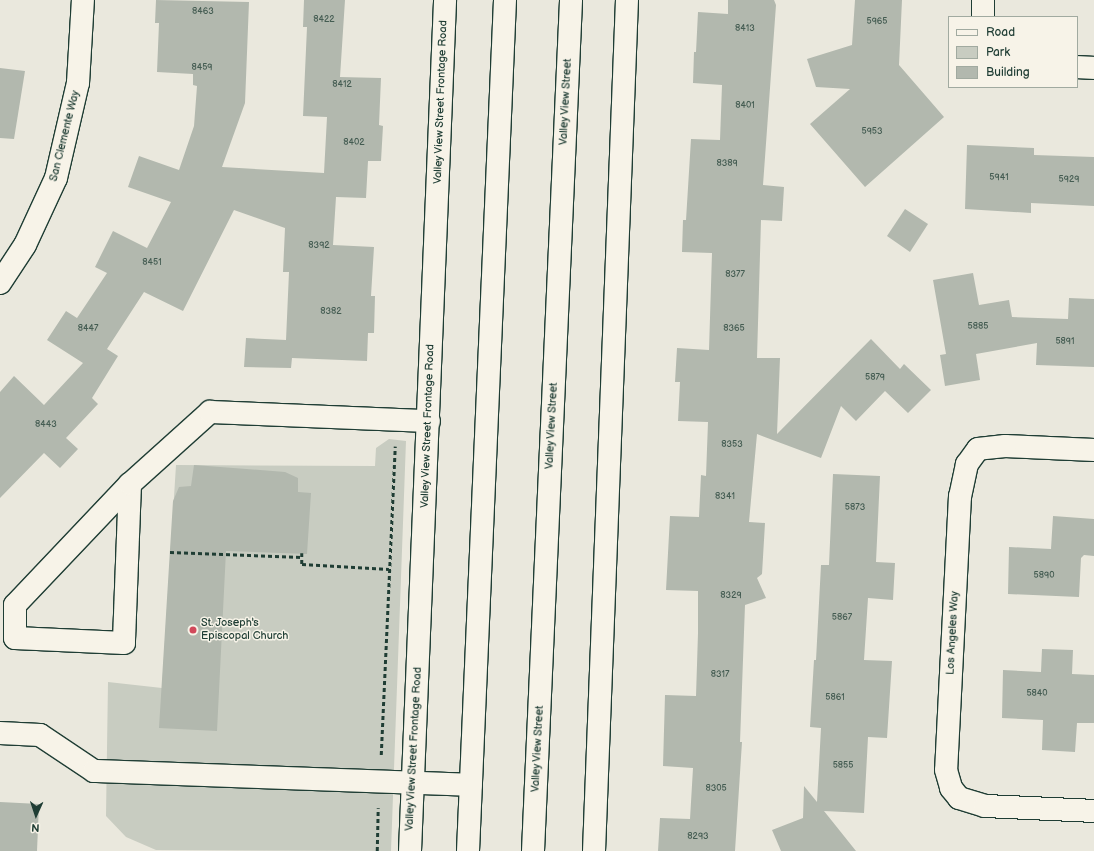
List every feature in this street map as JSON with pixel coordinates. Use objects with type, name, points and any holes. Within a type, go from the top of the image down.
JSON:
[{"type":"street","name":"San Clemente Way","points":[[0,283],[25,246],[56,178],[78,83],[83,0]]},
{"type":"street","name":"Valley View Street Frontage Road","points":[[410,851],[429,421],[445,0]]},
{"type":"street","points":[[468,851],[505,0]]},
{"type":"street","name":"Valley View Street","points":[[533,851],[571,0]]},
{"type":"street","points":[[594,851],[627,0]]},
{"type":"street","points":[[983,0],[983,16]]},
{"type":"street","points":[[1078,67],[1094,68]]},
{"type":"street","points":[[130,484],[124,643],[15,638],[16,605],[130,484],[210,412],[429,421]]},
{"type":"street","name":"Los Angeles Way","points":[[1094,450],[1005,446],[978,448],[966,464],[960,496],[946,770],[951,788],[959,798],[985,806],[1094,811]]},
{"type":"street","points":[[0,733],[40,735],[94,771],[471,785]]},
{"type":"path","points":[[376,851],[396,420]]},
{"type":"path","points":[[170,552],[302,555],[302,564],[389,569]]},
{"type":"green space","points":[[389,439],[406,441],[391,851],[156,850],[126,837],[106,816],[108,682],[162,688],[176,465],[375,466],[376,448]]},
{"type":"building","points":[[156,0],[249,2],[245,103],[222,167],[324,173],[327,117],[303,116],[307,27],[303,27],[304,0],[345,0],[340,77],[381,78],[379,125],[383,126],[381,161],[368,161],[366,198],[336,197],[333,245],[374,247],[371,296],[375,296],[374,333],[368,333],[367,361],[292,358],[291,368],[244,367],[246,338],[286,340],[289,272],[283,272],[285,228],[234,210],[183,311],[144,292],[107,349],[118,356],[92,398],[98,404],[66,438],[78,449],[60,468],[44,453],[0,498],[0,392],[14,376],[44,405],[83,363],[47,340],[66,311],[77,318],[107,273],[95,267],[113,231],[147,248],[171,202],[128,187],[139,156],[179,170],[194,126],[197,86],[193,85],[193,74],[157,72],[159,23],[155,23]]},
{"type":"building","points":[[728,0],[774,0],[776,5],[763,185],[784,187],[782,221],[761,220],[757,358],[780,358],[777,434],[871,339],[900,369],[904,364],[931,390],[908,413],[885,391],[856,421],[841,406],[821,458],[757,434],[749,522],[765,523],[762,574],[757,578],[766,598],[745,605],[740,742],[742,742],[735,851],[658,851],[660,818],[690,819],[693,768],[663,766],[665,695],[696,696],[698,633],[698,591],[666,590],[670,516],[699,517],[701,475],[706,476],[708,422],[678,421],[680,382],[675,382],[677,348],[709,350],[712,253],[682,252],[683,220],[686,220],[691,139],[720,140],[722,85],[693,83],[694,52],[696,52],[698,12],[728,14]]},
{"type":"building","points":[[855,0],[902,0],[899,65],[944,117],[865,187],[810,124],[850,89],[816,87],[807,59],[852,45]]},
{"type":"building","points":[[0,68],[25,71],[14,139],[0,138]]},
{"type":"building","points":[[967,145],[1034,148],[1034,155],[1094,157],[1094,206],[1031,203],[1031,213],[965,209]]},
{"type":"building","points":[[905,209],[928,224],[910,252],[887,236]]},
{"type":"building","points":[[973,273],[979,305],[1009,300],[1012,317],[1068,319],[1069,298],[1094,299],[1094,367],[1036,365],[1037,343],[976,354],[980,380],[945,386],[940,355],[946,354],[933,280]]},
{"type":"building","name":"St. Joseph's Episcopal Church","points":[[194,465],[285,472],[298,478],[298,492],[311,493],[307,554],[226,551],[217,731],[159,728],[173,501],[179,487],[191,486]]},
{"type":"building","points":[[833,474],[880,476],[876,562],[895,563],[893,600],[868,598],[864,660],[892,661],[887,738],[868,737],[864,813],[824,811],[856,851],[781,851],[772,830],[803,818],[804,786],[817,802],[821,728],[810,727],[814,660],[816,660],[821,565],[829,565]]},
{"type":"building","points":[[1053,516],[1094,519],[1094,556],[1084,555],[1081,558],[1079,597],[1008,594],[1009,547],[1051,549]]},
{"type":"building","points":[[1042,649],[1073,650],[1072,674],[1094,675],[1094,723],[1077,723],[1075,752],[1042,750],[1043,720],[1002,718],[1003,670],[1041,672]]},
{"type":"building","points":[[0,802],[39,804],[37,851],[0,851]]},
{"type":"place","name":"St. Joseph's Episcopal Church","points":[[193,630]]}]
